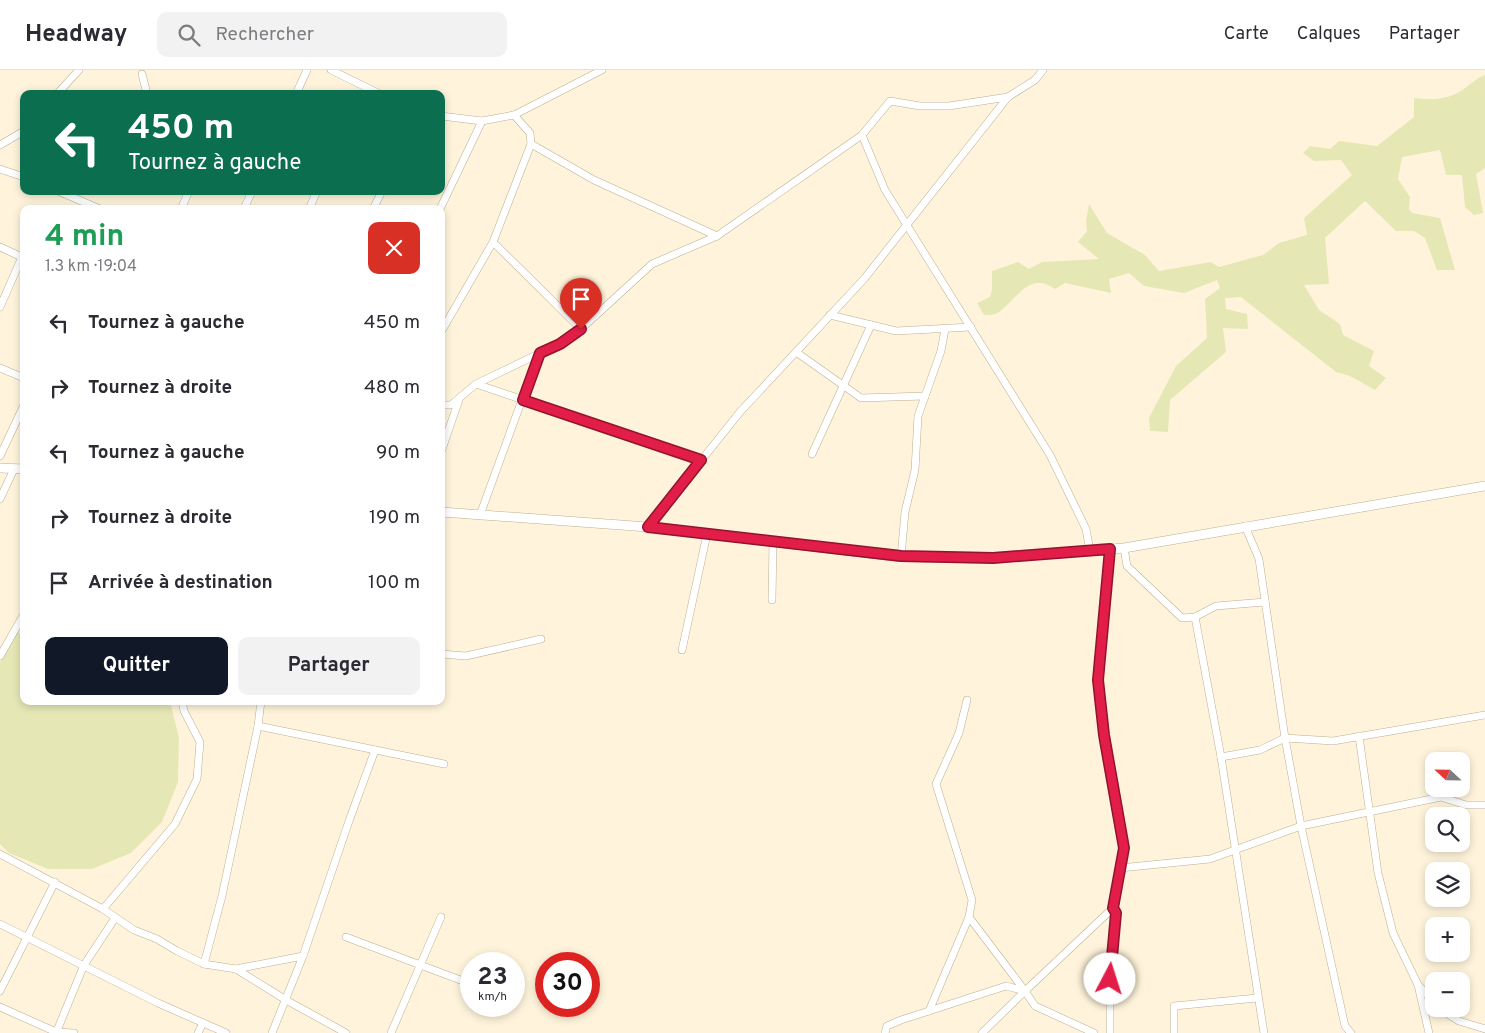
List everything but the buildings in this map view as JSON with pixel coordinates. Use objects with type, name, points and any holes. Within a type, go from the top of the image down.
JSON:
[{"type":"street","points":[[61,90],[79,70]]},
{"type":"street","points":[[298,90],[307,70]]},
{"type":"street","points":[[331,70],[372,90]]},
{"type":"street","points":[[445,116],[482,121],[514,115],[602,70]]},
{"type":"street","points":[[648,527],[740,412],[864,279],[1008,97],[1035,80],[1043,70]]},
{"type":"street","points":[[142,74],[146,90]]},
{"type":"street","points":[[445,405],[451,404],[476,384],[560,344],[581,329],[652,264],[717,236],[862,135],[890,101],[920,106],[949,106],[1008,97]]},
{"type":"street","points":[[445,325],[494,242],[531,144],[530,133],[514,115]]},
{"type":"street","points":[[442,205],[482,121]]},
{"type":"street","points":[[0,145],[20,133]]},
{"type":"street","points":[[862,135],[885,190],[1050,455],[1086,529],[1090,551]]},
{"type":"street","points":[[531,144],[594,180],[717,236]]},
{"type":"street","points":[[0,169],[20,176]]},
{"type":"street","points":[[67,195],[91,205]]},
{"type":"street","points":[[494,242],[581,329]]},
{"type":"street","points":[[0,247],[20,256]]},
{"type":"street","points":[[0,307],[20,264]]},
{"type":"street","points":[[830,315],[896,331],[971,327]]},
{"type":"street","points":[[812,454],[871,325]]},
{"type":"street","points":[[901,556],[905,512],[915,470],[918,416],[941,352],[945,328]]},
{"type":"street","points":[[796,352],[861,398],[925,396]]},
{"type":"street","points":[[480,515],[540,353]]},
{"type":"street","points":[[0,368],[20,376]]},
{"type":"street","points":[[476,384],[701,460]]},
{"type":"street","points":[[445,440],[460,397]]},
{"type":"street","points":[[0,456],[20,414]]},
{"type":"street","points":[[0,468],[20,469]]},
{"type":"street","points":[[0,499],[14,469]]},
{"type":"street","points":[[445,512],[648,527],[901,556],[993,558],[1124,548],[1485,486]]},
{"type":"street","points":[[1245,526],[1259,559],[1284,738],[1301,826],[1346,1029],[1351,1033]]},
{"type":"street","points":[[682,650],[707,534]]},
{"type":"street","points":[[772,600],[773,541]]},
{"type":"street","points":[[1124,548],[1127,566],[1182,618],[1195,617],[1216,606],[1265,602]]},
{"type":"street","points":[[982,1033],[1113,908],[1124,848],[1104,735],[1098,680],[1110,549]]},
{"type":"street","points":[[1195,617],[1221,757],[1264,1033]]},
{"type":"street","points":[[0,656],[20,621]]},
{"type":"street","points":[[0,638],[9,641]]},
{"type":"street","points":[[445,654],[466,656],[541,639]]},
{"type":"street","points":[[929,1011],[969,917],[972,900],[936,784],[959,733],[967,700]]},
{"type":"street","points":[[103,908],[175,824],[197,779],[200,742],[183,705]]},
{"type":"street","points":[[184,711],[185,705]]},
{"type":"street","points":[[204,964],[222,896],[258,726],[261,705]]},
{"type":"street","points":[[1221,757],[1260,750],[1284,738],[1333,741],[1485,714]]},
{"type":"street","points":[[258,726],[444,764]]},
{"type":"street","points":[[1359,736],[1378,873],[1393,933],[1418,985],[1429,1033]]},
{"type":"street","points":[[272,1033],[303,956],[375,750]]},
{"type":"street","points":[[1120,868],[1210,859],[1301,826],[1441,797],[1466,805],[1485,805]]},
{"type":"street","points":[[0,854],[103,908],[134,930],[157,939],[204,964],[236,969],[303,956]]},
{"type":"street","points":[[0,991],[55,882]]},
{"type":"street","points":[[1110,1033],[1110,979],[1116,913],[1113,908]]},
{"type":"street","points":[[391,1033],[441,917]]},
{"type":"street","points":[[969,917],[1035,1006],[1094,1033]]},
{"type":"street","points":[[56,1032],[84,966],[115,918]]},
{"type":"street","points":[[0,924],[158,1003],[226,1033]]},
{"type":"street","points":[[346,938],[460,980]]},
{"type":"street","points":[[236,969],[286,1000],[346,1033]]},
{"type":"street","points":[[1418,985],[1425,992]]},
{"type":"street","points":[[885,1033],[888,1026],[901,1020],[1006,986],[1025,990]]},
{"type":"street","points":[[1174,1033],[1174,1006],[1258,998]]},
{"type":"street","points":[[0,1007],[56,1032],[74,1033]]},
{"type":"street","points":[[1453,1017],[1459,1021],[1485,1029]]},
{"type":"street","points":[[198,1033],[203,1022]]},
{"type":"green space","points":[[1485,75],[1485,168],[1476,174],[1483,213],[1474,215],[1465,207],[1462,175],[1446,175],[1440,150],[1402,157],[1398,179],[1410,197],[1409,209],[1412,213],[1440,218],[1455,270],[1437,270],[1425,238],[1414,231],[1396,231],[1365,201],[1325,238],[1329,284],[1304,285],[1319,310],[1340,324],[1343,335],[1374,351],[1369,366],[1386,378],[1375,390],[1350,376],[1336,372],[1241,297],[1225,298],[1226,309],[1247,314],[1248,329],[1223,328],[1226,352],[1170,400],[1168,432],[1150,431],[1149,418],[1176,366],[1207,338],[1205,299],[1220,288],[1217,280],[1184,293],[1144,286],[1129,273],[1109,279],[1111,293],[1065,283],[1055,289],[1046,284],[1038,283],[1024,288],[996,314],[984,315],[977,303],[990,297],[992,271],[1018,262],[1029,269],[1042,262],[1099,259],[1078,242],[1087,231],[1086,221],[1089,204],[1107,233],[1145,255],[1159,271],[1211,262],[1219,267],[1263,255],[1279,243],[1307,235],[1304,218],[1352,175],[1341,160],[1314,161],[1303,153],[1310,146],[1330,149],[1339,141],[1377,146],[1414,117],[1414,98],[1444,98],[1456,94]]},
{"type":"green space","points":[[17,632],[20,633],[20,705],[171,705],[179,738],[178,782],[162,822],[131,853],[92,869],[48,869],[9,853],[0,844],[0,662]]},
{"type":"route","points":[[581,329],[560,344],[540,353],[523,400],[701,460],[648,527],[901,556],[993,558],[1110,549],[1098,680],[1104,735],[1124,848],[1113,908],[1116,913],[1110,979]]}]
